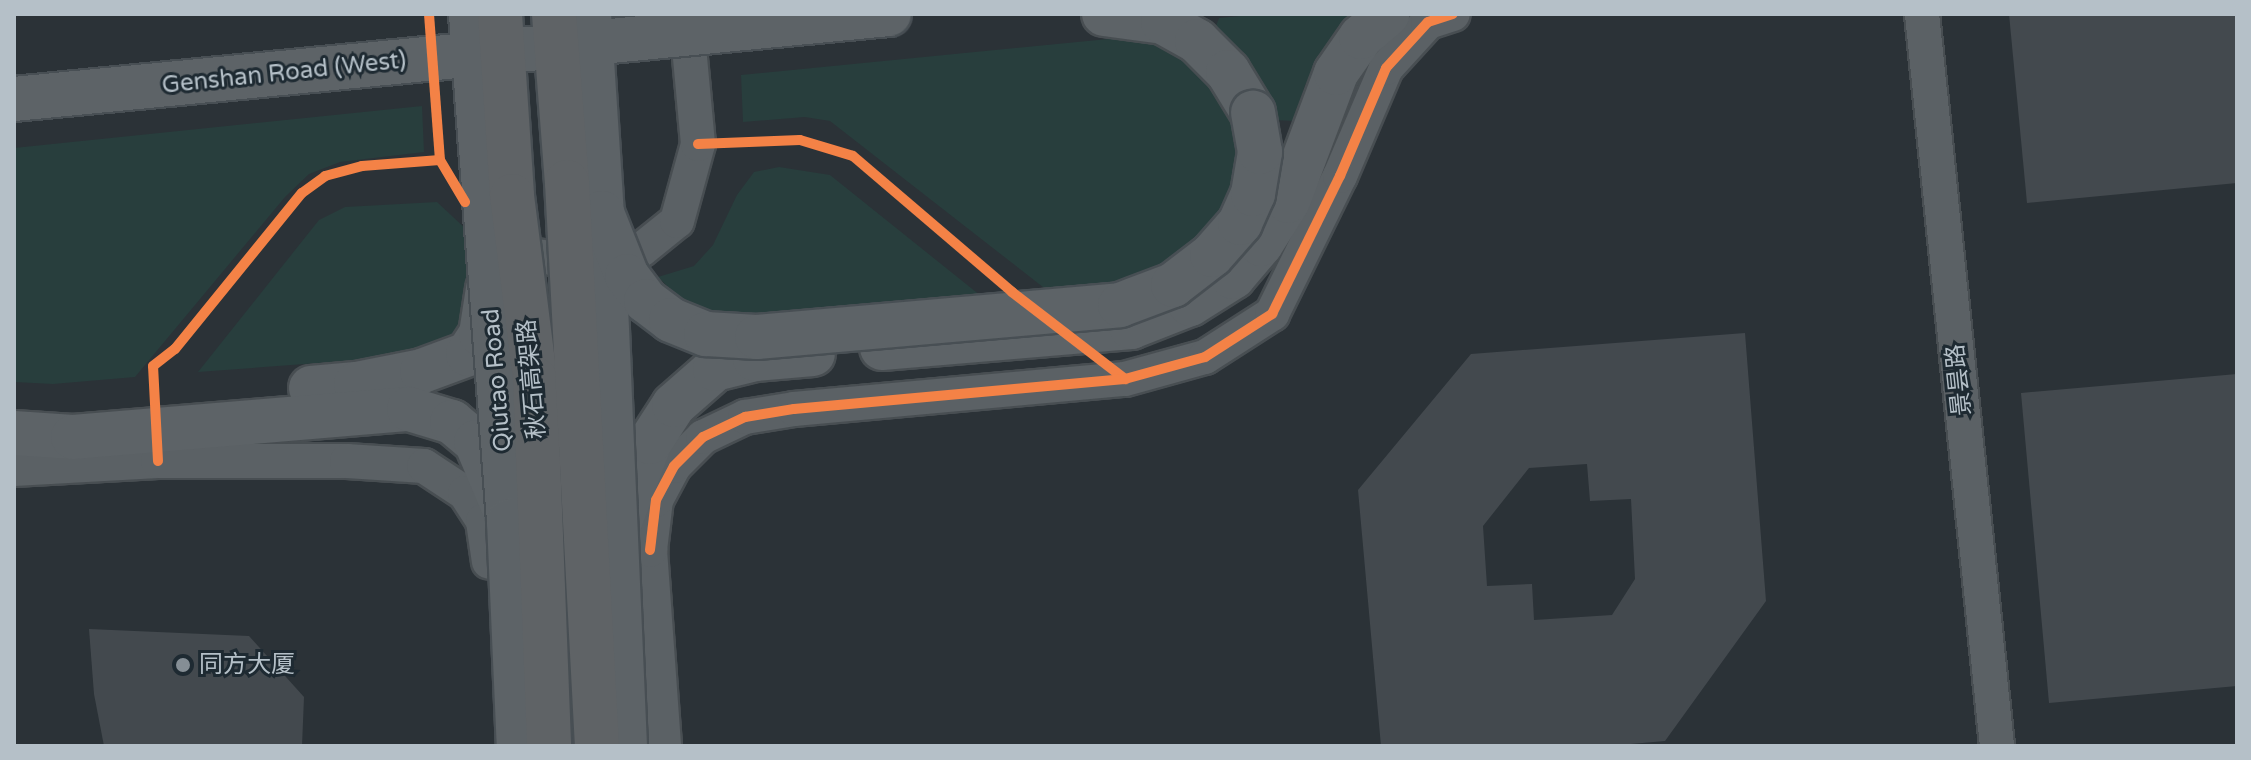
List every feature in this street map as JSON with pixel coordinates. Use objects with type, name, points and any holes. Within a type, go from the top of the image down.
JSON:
[{"type":"highway","name":"秋石高架路","points":[[500,14],[512,196],[535,379],[549,746]]},
{"type":"highway","name":"秋石高架路","points":[[554,14],[567,182],[597,746]]},
{"type":"main road","name":"Qiutao Road","points":[[471,14],[509,521],[519,746]]},
{"type":"main road","points":[[589,14],[602,213],[613,541],[625,746]]},
{"type":"main road","name":"Genshan Road (West)","points":[[14,99],[889,14]]},
{"type":"main road","points":[[602,213],[627,276],[646,301],[671,320],[706,334],[757,337],[1120,305],[1173,285],[1212,255],[1240,223],[1253,194],[1260,152],[1253,113],[1228,72],[1197,41],[1163,22],[1104,14]]},
{"type":"main road","points":[[613,541],[650,442],[674,405],[715,369],[755,359],[1131,327],[1190,304],[1233,277],[1261,244],[1288,201],[1336,73],[1361,37],[1387,14]]},
{"type":"main road","points":[[14,123],[111,90]]},
{"type":"main road","points":[[14,404],[72,409],[356,384],[422,371],[468,354],[481,334],[489,282]]},
{"type":"main road","points":[[14,433],[73,437],[409,409],[452,422],[476,442],[509,521]]},
{"type":"street","points":[[452,14],[465,202],[505,253],[585,263],[641,250],[677,221],[698,144],[686,14]]},
{"type":"street","points":[[489,562],[613,541],[656,500],[674,466],[703,437],[745,417],[794,409],[1125,379],[1205,357],[1272,314],[1340,176],[1386,68],[1428,22],[1453,14]]},
{"type":"street","name":"景昙路","points":[[1922,14],[1997,746]]},
{"type":"street","points":[[585,263],[613,541],[664,746]]},
{"type":"street","points":[[14,469],[158,461],[347,461],[424,466],[465,493],[483,521],[489,562],[498,746]]},
{"type":"green space","points":[[1261,14],[1348,14],[1353,20],[1328,49],[1305,85],[1294,121],[1274,120],[1213,34],[1219,18]]},
{"type":"green space","points":[[1139,36],[1184,49],[1230,114],[1239,150],[1234,178],[1221,210],[1202,237],[1171,264],[1121,282],[1048,291],[830,121],[805,117],[743,122],[741,75]]},
{"type":"green space","points":[[422,106],[424,152],[340,162],[309,174],[285,197],[135,377],[53,384],[14,382],[14,148]]},
{"type":"green space","points":[[779,167],[830,175],[986,300],[733,323],[691,309],[658,277],[694,266],[713,245],[737,195],[754,172]]},
{"type":"green space","points":[[437,202],[467,230],[474,307],[463,326],[440,343],[399,357],[198,372],[319,220],[345,207]]},
{"type":"building","points":[[2009,14],[2237,14],[2237,183],[2027,203]]},
{"type":"building","points":[[1745,333],[1766,601],[1665,741],[1608,746],[1381,746],[1358,490],[1471,354]],"holes":[[[1587,464],[1590,501],[1631,499],[1635,579],[1612,615],[1534,620],[1532,584],[1487,586],[1483,526],[1529,468]]]},
{"type":"building","points":[[2237,374],[2237,686],[2049,703],[2021,393]]},
{"type":"building","name":"同方大厦","points":[[89,629],[249,636],[304,697],[302,746],[104,746],[94,694]]},
{"type":"cycle path","points":[[429,14],[440,160]]},
{"type":"cycle path","points":[[650,550],[656,500],[674,466],[703,437],[745,417],[794,409],[1125,379],[1205,357],[1272,314],[1340,176],[1386,68],[1428,22],[1453,14]]},
{"type":"cycle path","points":[[698,144],[800,140],[853,156],[1012,292],[1125,379]]},
{"type":"cycle path","points":[[158,461],[153,366],[175,349],[302,193],[325,176],[362,166],[440,160],[465,202]]},
{"type":"place","name":"同方大厦","points":[[183,665]]}]
